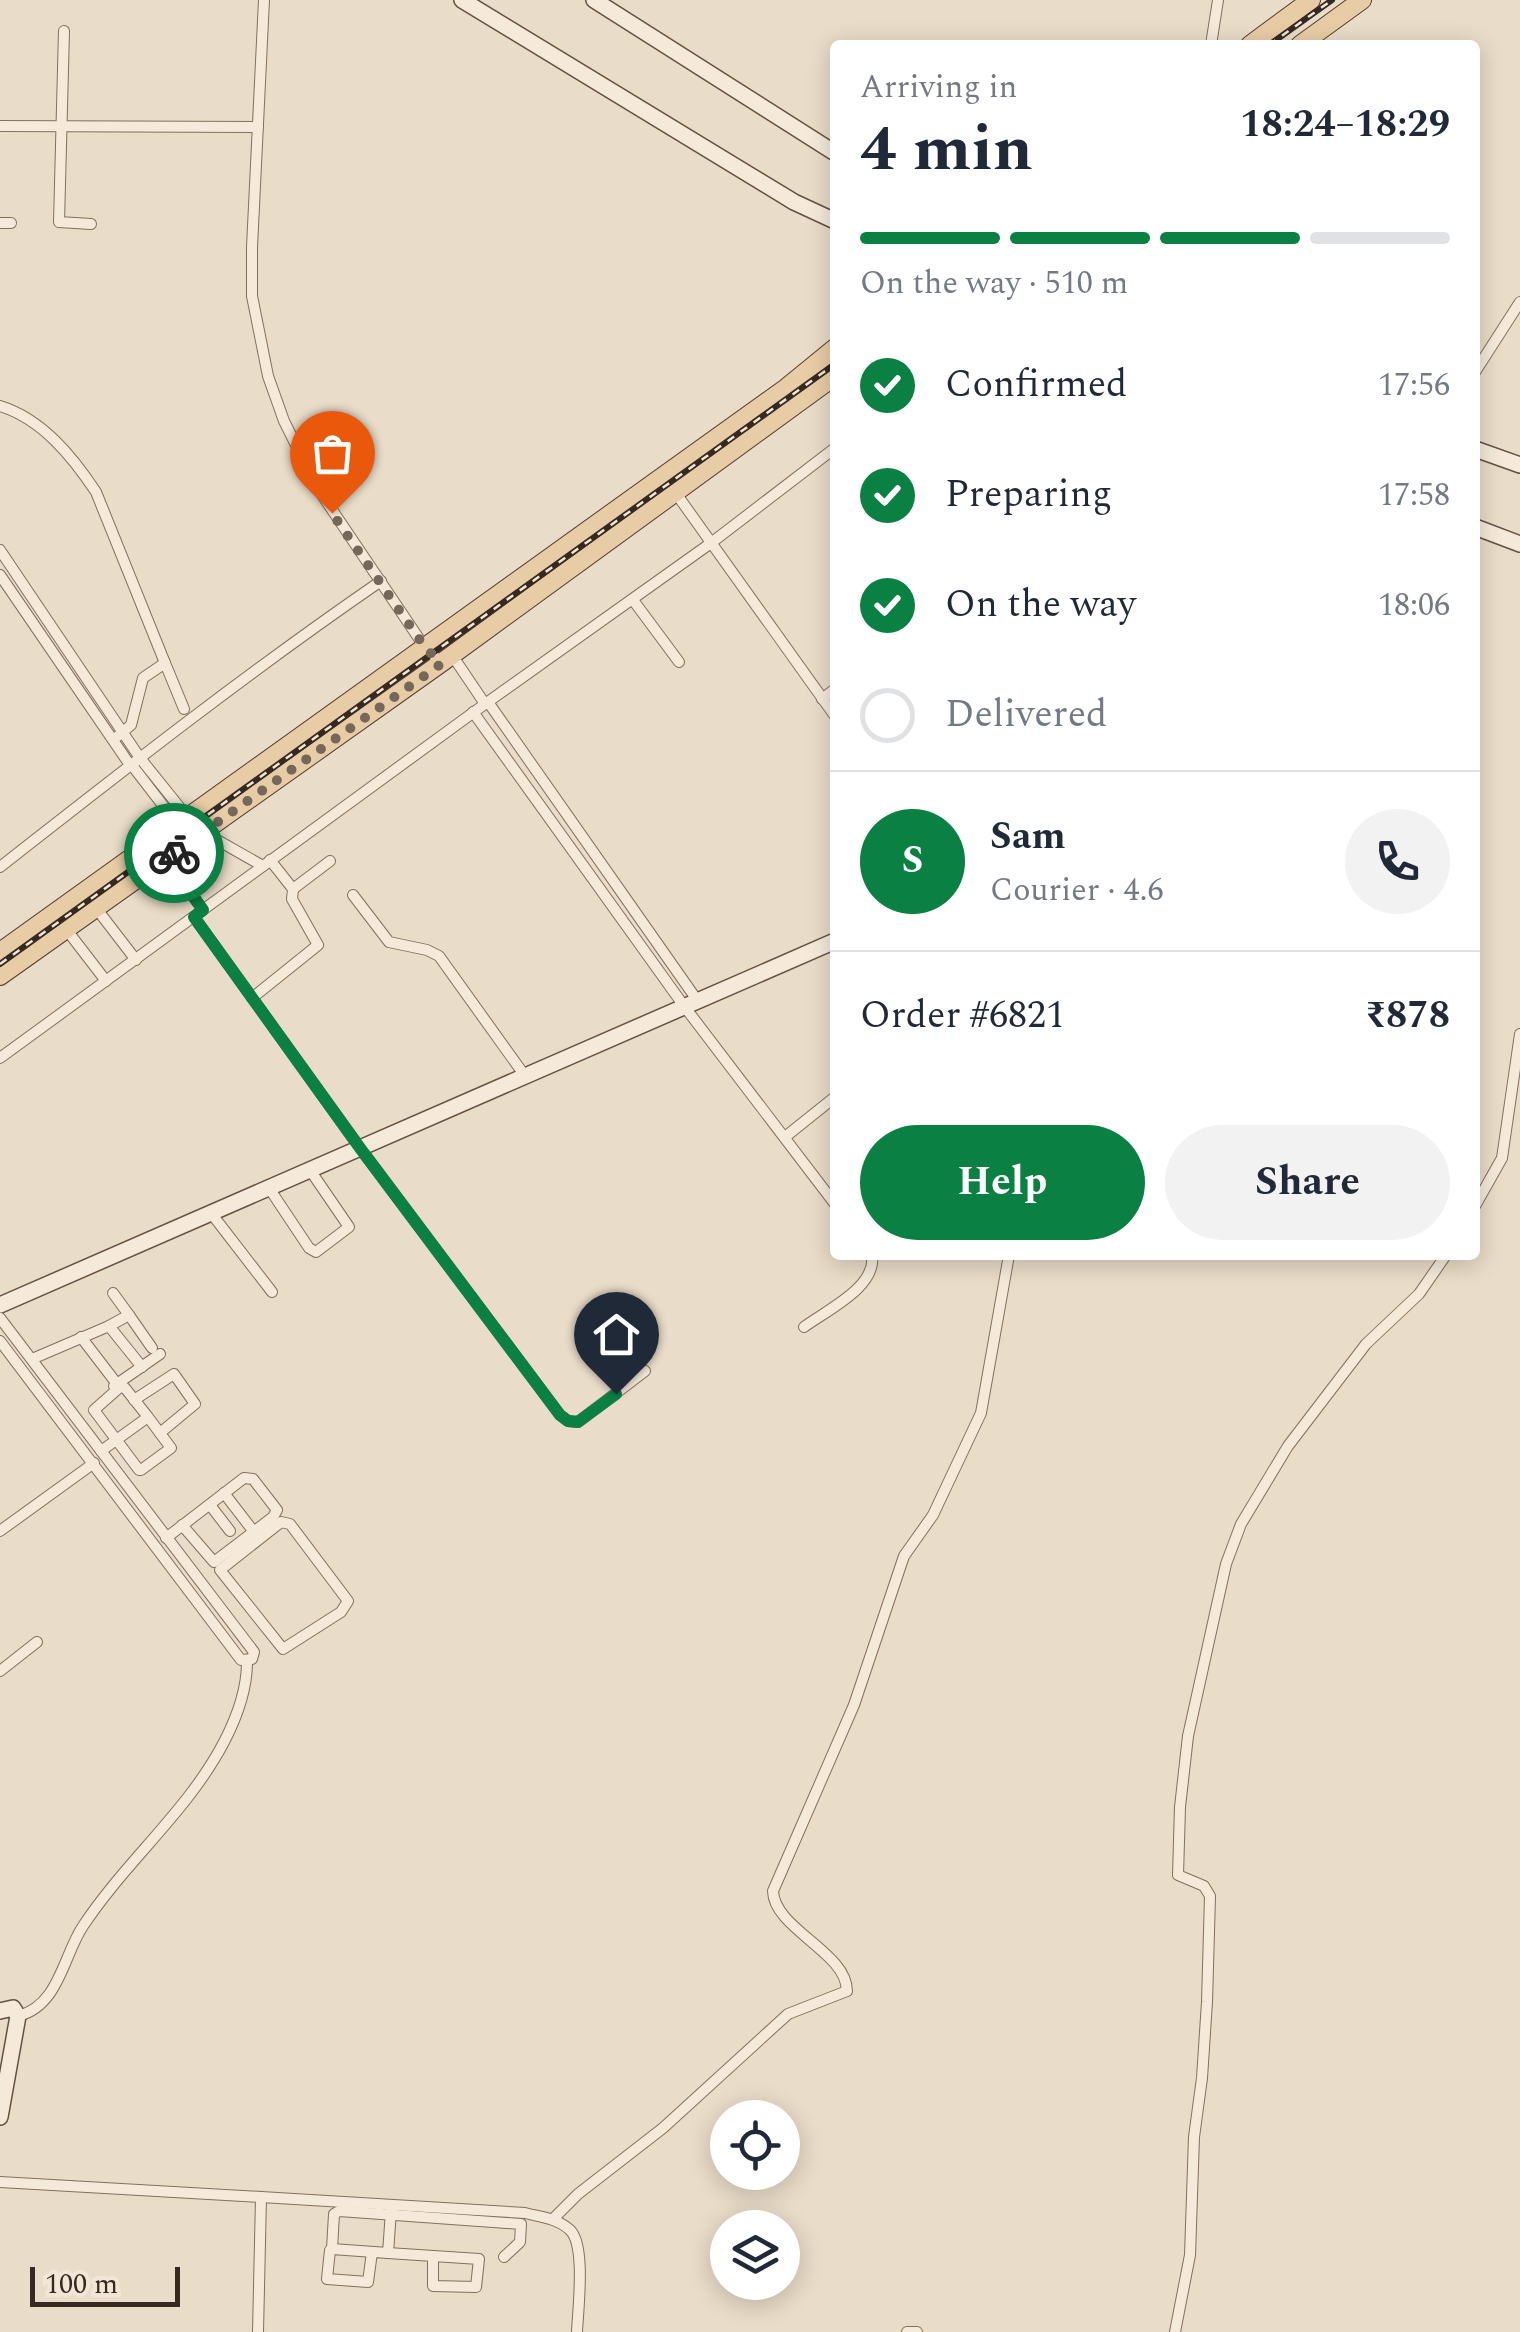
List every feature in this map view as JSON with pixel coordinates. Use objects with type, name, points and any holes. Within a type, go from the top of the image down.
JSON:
[{"type":"main road","points":[[1257,40],[1312,0]]},
{"type":"main road","points":[[1307,40],[1362,0]]},
{"type":"main road","points":[[0,952],[786,388],[830,352]]},
{"type":"main road","points":[[0,976],[447,659],[830,380]]},
{"type":"street","points":[[264,0],[252,296],[268,376],[284,421],[318,490],[424,646],[447,659],[486,703],[691,1003],[830,1197]]},
{"type":"street","points":[[462,0],[794,202],[830,219]]},
{"type":"street","points":[[594,0],[830,150]]},
{"type":"street","points":[[1212,40],[1218,0]]},
{"type":"street","points":[[64,31],[59,222],[91,224]]},
{"type":"street","points":[[0,126],[258,127]]},
{"type":"street","points":[[1480,364],[1520,302]]},
{"type":"street","points":[[0,406],[18,411],[45,430],[96,492],[184,709]]},
{"type":"street","points":[[1480,451],[1520,465]]},
{"type":"street","points":[[0,1058],[633,600],[830,452]]},
{"type":"street","points":[[674,492],[830,709]]},
{"type":"street","points":[[1480,530],[1520,544]]},
{"type":"street","points":[[0,550],[134,763],[183,822]]},
{"type":"street","points":[[0,576],[118,736]]},
{"type":"street","points":[[0,867],[301,636],[381,581]]},
{"type":"street","points":[[633,600],[679,662]]},
{"type":"street","points":[[118,736],[132,725],[143,678],[165,662]]},
{"type":"street","points":[[822,698],[830,692]]},
{"type":"street","points":[[474,712],[691,1003]]},
{"type":"street","points":[[204,832],[266,863],[293,889]]},
{"type":"street","points":[[166,858],[252,998],[560,1415],[572,1422],[588,1418],[646,1372]]},
{"type":"street","points":[[252,998],[318,945],[292,898],[293,889],[330,861]]},
{"type":"street","points":[[353,895],[390,942],[439,956],[525,1076]]},
{"type":"street","points":[[96,908],[136,960]]},
{"type":"street","points":[[66,929],[106,981]]},
{"type":"street","points":[[0,1305],[830,942]]},
{"type":"street","points":[[1480,1197],[1502,1158],[1520,1034]]},
{"type":"street","points":[[785,1137],[830,1101]]},
{"type":"street","points":[[269,1188],[309,1248],[319,1250],[350,1226],[310,1170]]},
{"type":"street","points":[[211,1213],[272,1292]]},
{"type":"street","points":[[804,1327],[864,1283],[873,1269],[872,1260]]},
{"type":"street","points":[[553,2220],[588,2185],[663,2128],[780,2020],[847,1991],[842,1972],[776,1906],[773,1890],[854,1705],[902,1561],[933,1515],[981,1413],[1007,1260]]},
{"type":"street","points":[[1175,2332],[1190,2255],[1194,2136],[1208,2002],[1210,1896],[1204,1886],[1182,1880],[1178,1875],[1180,1807],[1188,1736],[1226,1564],[1241,1524],[1288,1446],[1366,1344],[1419,1294],[1443,1260]]},
{"type":"street","points":[[96,1398],[142,1367],[156,1351],[113,1293]]},
{"type":"street","points":[[32,1359],[129,1316]]},
{"type":"street","points":[[0,1318],[254,1652],[246,1662]]},
{"type":"street","points":[[109,1326],[142,1367]]},
{"type":"street","points":[[81,1337],[117,1384]]},
{"type":"street","points":[[0,1341],[246,1662]]},
{"type":"street","points":[[134,1400],[171,1373],[184,1388],[196,1404],[160,1433]]},
{"type":"street","points":[[120,1387],[134,1400],[170,1449],[142,1470],[94,1406],[120,1387]]},
{"type":"street","points":[[101,1451],[148,1417]]},
{"type":"street","points":[[0,1531],[94,1463]]},
{"type":"street","points":[[166,1538],[244,1478],[253,1479],[277,1510],[214,1562],[182,1526]]},
{"type":"street","points":[[224,1494],[254,1532]]},
{"type":"street","points":[[210,1504],[230,1531]]},
{"type":"street","points":[[282,1522],[290,1524],[348,1601],[341,1612],[282,1649],[251,1611],[220,1568],[282,1522]]},
{"type":"street","points":[[188,1566],[204,1554]]},
{"type":"street","points":[[233,1624],[251,1611]]},
{"type":"street","points":[[0,1671],[36,1642]]},
{"type":"street","points":[[18,2016],[30,2013],[48,1996],[81,1930],[113,1883],[194,1792],[224,1742],[244,1692],[246,1662]]},
{"type":"street","points":[[0,2011],[12,2008],[18,2016],[0,2117]]},
{"type":"street","points":[[0,2182],[553,2220],[567,2227],[577,2239],[577,2332]]},
{"type":"street","points":[[258,2332],[261,2197]]},
{"type":"street","points":[[332,2250],[336,2212],[391,2210]]},
{"type":"street","points":[[388,2253],[391,2210]]},
{"type":"street","points":[[372,2252],[368,2282],[326,2277],[327,2253],[332,2250],[372,2252],[434,2256],[502,2259],[520,2242],[521,2218]]},
{"type":"street","points":[[434,2256],[432,2282],[436,2287],[474,2288],[479,2258]]},
{"type":"street","points":[[907,2332],[917,2332]]},
{"type":"railway","points":[[1276,40],[1332,0]]},
{"type":"railway","points":[[0,964],[830,368]]},
{"type":"way so far","points":[[174,853],[441,664],[424,646],[332,513]]},
{"type":"route","points":[[174,853],[166,858],[203,910],[194,917],[360,1148],[560,1415],[578,1422],[616,1394]]}]
